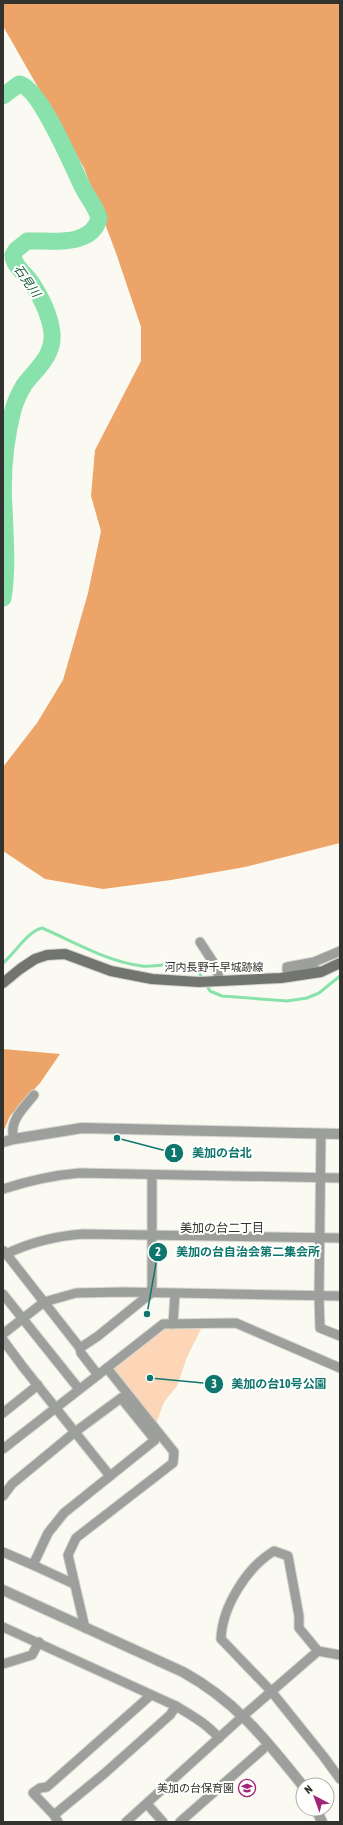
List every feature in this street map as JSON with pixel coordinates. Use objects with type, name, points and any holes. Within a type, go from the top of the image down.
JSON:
[{"type":"main road","name":"河内長野千早城跡線","points":[[3,983],[35,959],[47,955],[65,954],[111,971],[152,980],[198,982],[281,978],[321,972],[340,963]]},
{"type":"street","points":[[200,942],[215,965],[215,982]]},
{"type":"street","points":[[321,972],[311,968],[287,970],[287,967],[314,962],[340,951]]},
{"type":"street","points":[[14,1139],[12,1127],[15,1119],[34,1095]]},
{"type":"street","points":[[3,1142],[82,1128],[340,1134]]},
{"type":"street","points":[[321,1134],[320,1328],[340,1336]]},
{"type":"street","points":[[3,1189],[19,1184],[80,1173],[152,1176],[340,1178]]},
{"type":"street","points":[[80,1348],[98,1336],[150,1294],[152,1286],[152,1176]]},
{"type":"street","points":[[98,1375],[81,1353],[80,1348],[5,1252],[25,1245],[66,1235],[152,1234],[340,1238]]},
{"type":"street","points":[[3,1334],[44,1302],[76,1293],[319,1297],[340,1296]]},
{"type":"street","points":[[3,1294],[79,1390]]},
{"type":"street","points":[[173,1324],[175,1294]]},
{"type":"street","points":[[3,1449],[163,1324],[236,1323],[340,1368]]},
{"type":"street","points":[[3,1340],[110,1476]]},
{"type":"street","points":[[85,1628],[68,1555],[76,1538],[173,1463],[174,1452],[107,1368]]},
{"type":"street","points":[[3,1413],[38,1386]]},
{"type":"street","points":[[3,1496],[12,1484],[75,1432],[121,1398],[155,1440],[64,1513],[55,1522],[33,1565]]},
{"type":"street","points":[[339,1775],[271,1691],[221,1639],[221,1626],[232,1599],[261,1558],[274,1551],[288,1556],[299,1616],[299,1628],[318,1651],[340,1655]]},
{"type":"street","points":[[3,1552],[74,1584]]},
{"type":"street","points":[[3,1590],[203,1684],[224,1698],[243,1716],[295,1777]]},
{"type":"street","points":[[3,1627],[39,1642],[176,1706],[197,1719],[213,1731],[219,1738]]},
{"type":"street","points":[[3,1664],[32,1655],[39,1642]]},
{"type":"street","points":[[126,1822],[271,1691],[318,1651]]},
{"type":"street","points":[[151,1695],[47,1787],[40,1788],[33,1793],[56,1818],[170,1715],[176,1706]]},
{"type":"street","points":[[180,1822],[263,1749]]},
{"type":"street","points":[[147,1804],[163,1822]]},
{"type":"shaded area","points":[[3,3],[340,3],[340,843],[245,867],[171,880],[103,889],[45,879],[3,851],[3,767],[37,723],[63,680],[88,593],[101,531],[91,496],[95,450],[141,361],[141,327],[116,253],[84,168],[3,26]]},
{"type":"shaded area","points":[[3,1049],[60,1054],[40,1083],[10,1116],[3,1132]]},
{"type":"shaded area","points":[[164,1326],[202,1327],[187,1357],[177,1386],[164,1402],[156,1424],[114,1370],[115,1366]]},
{"type":"waterway","name":"石見川","points":[[3,96],[19,84],[27,89],[36,99],[46,113],[99,218],[95,228],[88,234],[79,238],[58,241],[27,241],[16,250],[13,255],[15,263],[31,282],[44,307],[51,327],[52,341],[50,349],[43,362],[24,385],[19,394],[13,410],[8,434],[3,483],[6,564],[3,598]]},
{"type":"waterway","points":[[3,963],[32,933],[42,928],[90,950],[128,964],[142,966],[181,963],[193,964],[203,979]]},
{"type":"waterway","points":[[206,984],[210,991],[222,996],[287,1001],[307,998],[319,993],[340,976]]},
{"type":"place","name":"美加の台北","points":[[117,1138]]},
{"type":"place","name":"美加の台自治会第二集会所","points":[[147,1314]]},
{"type":"place","name":"美加の台10号公園","points":[[150,1378]]},
{"type":"place","name":"美加の台保育園","points":[[247,1788]]},
{"type":"district","name":"美加の台二丁目","points":[[222,1228]]}]
